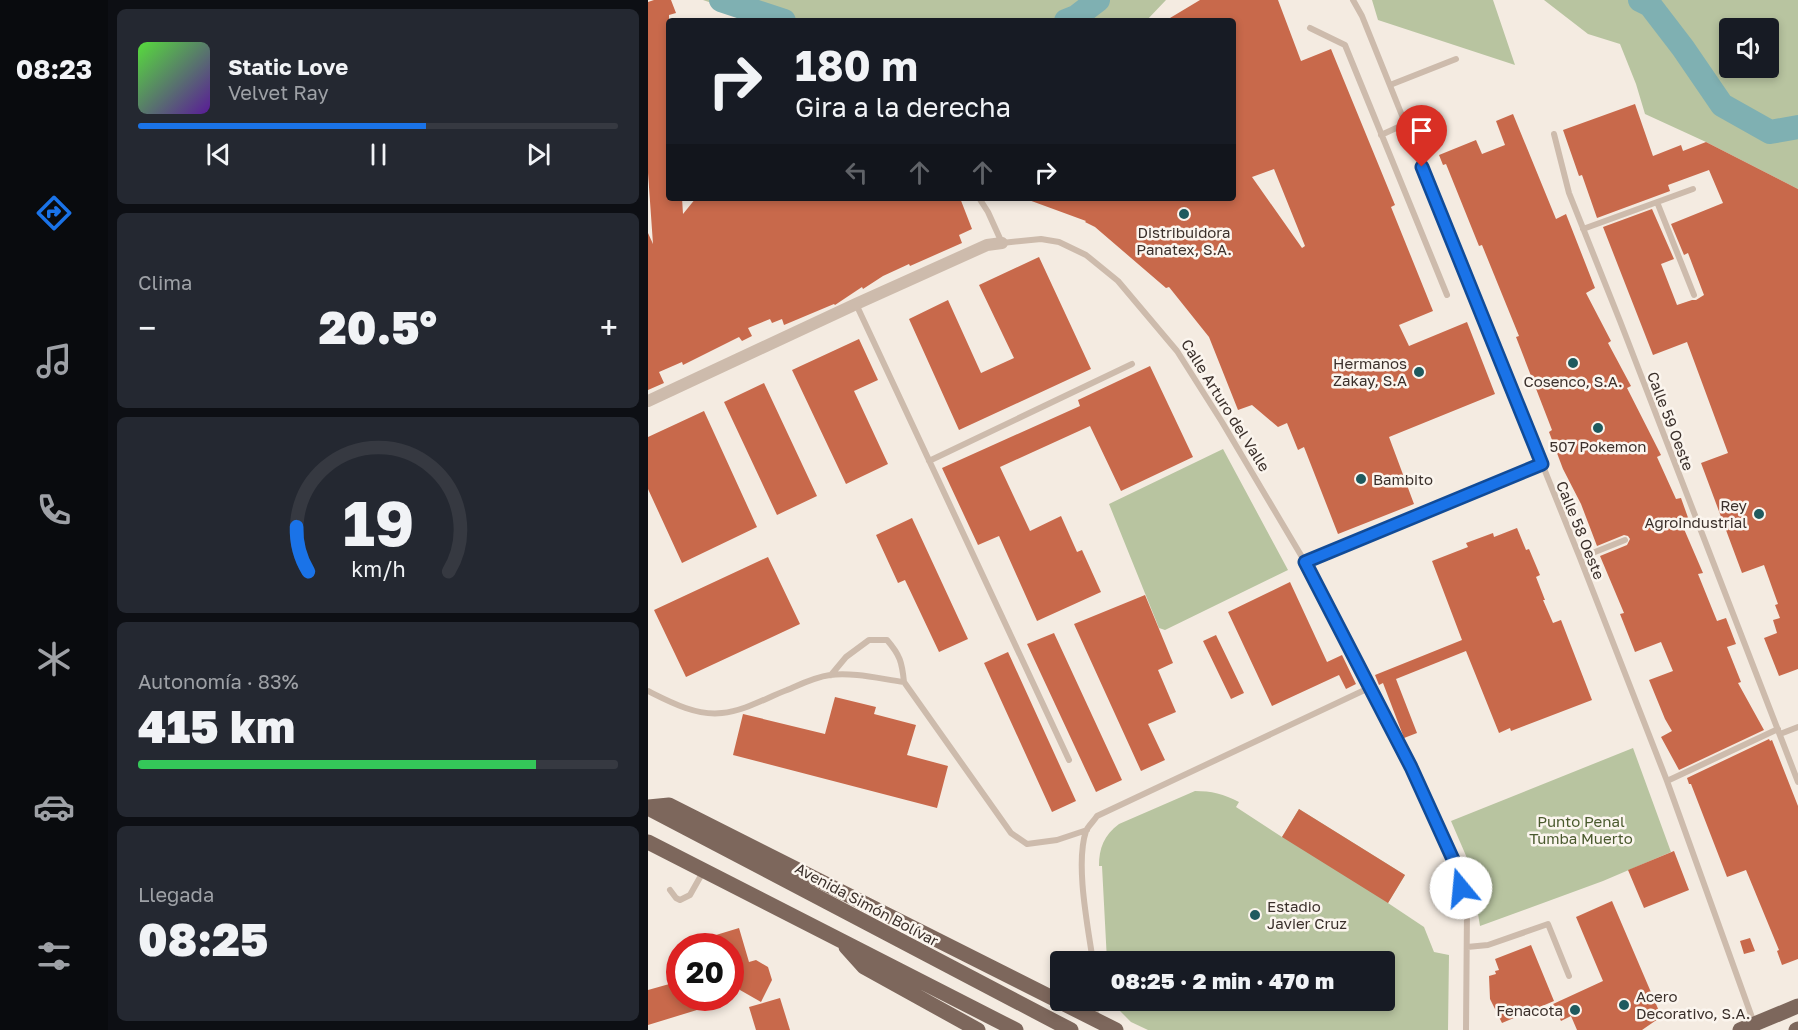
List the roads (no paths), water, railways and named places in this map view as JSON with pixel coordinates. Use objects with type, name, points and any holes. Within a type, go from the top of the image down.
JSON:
[{"type":"main road","points":[[648,807],[669,805],[1116,1030]]},
{"type":"main road","name":"Avenida Simón Bolívar","points":[[648,807],[1071,1030]]},
{"type":"main road","points":[[648,842],[1016,1030]]},
{"type":"main road","points":[[838,939],[864,967],[971,1028]]},
{"type":"main road","points":[[1747,1027],[1798,1006]]},
{"type":"street","name":"Calle Arturo del Valle","points":[[648,401],[856,304],[987,246],[1002,243]]},
{"type":"lane","name":"Calle 58 Oeste","points":[[1353,0],[1362,16],[1390,85],[1667,781],[1747,1027]]},
{"type":"lane","points":[[1310,28],[1345,45],[1447,295]]},
{"type":"lane","points":[[1390,85],[1456,59]]},
{"type":"lane","points":[[1381,135],[1405,124]]},
{"type":"lane","name":"Calle 59 Oeste","points":[[1554,134],[1569,194],[1798,782]]},
{"type":"lane","points":[[1583,229],[1693,189]]},
{"type":"lane","points":[[981,201],[1002,243]]},
{"type":"lane","points":[[1657,202],[1694,295]]},
{"type":"lane","name":"Calle Arturo del Valle","points":[[1002,243],[1041,239],[1059,242],[1086,255],[1118,281],[1177,351],[1305,562],[1411,767],[1456,866],[1467,910],[1466,1030]]},
{"type":"lane","points":[[856,304],[1069,760]]},
{"type":"lane","points":[[929,461],[1132,364]]},
{"type":"lane","points":[[1305,562],[1542,464]]},
{"type":"lane","points":[[1580,558],[1625,540]]},
{"type":"lane","points":[[831,675],[846,657],[869,640],[887,640],[899,654],[903,668],[903,682],[1011,833],[1027,844],[1057,840],[1087,830]]},
{"type":"lane","points":[[648,691],[672,703],[701,713],[722,713],[743,708],[809,681],[831,675],[854,675],[903,682]]},
{"type":"lane","points":[[1092,951],[1083,883],[1083,855],[1087,830],[1098,816],[1371,687]]},
{"type":"lane","points":[[1667,781],[1779,732],[1798,727]]},
{"type":"lane","points":[[670,890],[675,898],[680,900],[690,895],[704,871]]},
{"type":"lane","points":[[1467,947],[1488,945],[1548,924],[1569,976]]},
{"type":"lane","points":[[1094,1019],[1095,1011]]},
{"type":"waterway","points":[[721,0],[775,18]]},
{"type":"waterway","points":[[1074,18],[1098,0]]},
{"type":"waterway","points":[[1640,0],[1650,5],[1722,105],[1770,132],[1798,127]]},
{"type":"place","name":"Distribuidora Panatex, S.A.","points":[[1184,214]]},
{"type":"place","name":"Cosenco, S.A.","points":[[1573,363]]},
{"type":"place","name":"Hermanos Zakay, S.A","points":[[1419,372]]},
{"type":"place","name":"507 Pokemon","points":[[1598,428]]},
{"type":"place","name":"Bambito","points":[[1361,479]]},
{"type":"place","name":"Rey Agroindustrial","points":[[1759,514]]},
{"type":"place","name":"Estadio Javier Cruz","points":[[1255,915]]},
{"type":"place","name":"Acero Decorativo, S.A.","points":[[1624,1005]]},
{"type":"place","name":"Fenacota","points":[[1575,1010]]},
{"type":"park label","name":"Punto Penal Tumba Muerto","points":[[1581,830]]}]
